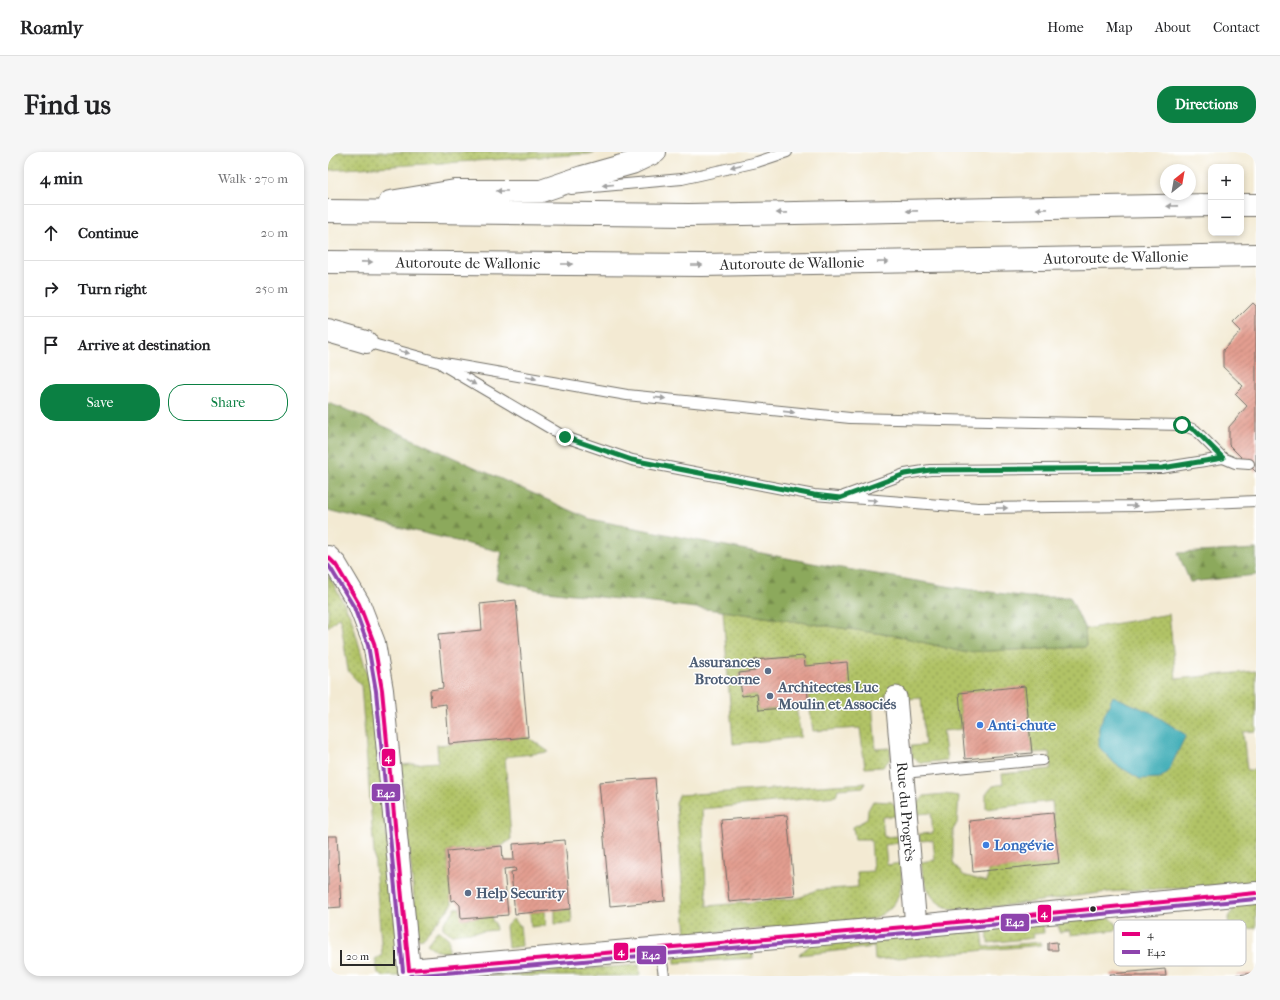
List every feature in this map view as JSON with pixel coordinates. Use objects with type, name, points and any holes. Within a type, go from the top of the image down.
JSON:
[{"type":"main road","points":[[337,211],[429,194],[455,191],[542,191],[582,177],[632,163],[656,152]]},
{"type":"main road","points":[[1244,205],[1256,205]]},
{"type":"main road","points":[[337,211],[689,215],[1208,206]]},
{"type":"main road","name":"Autoroute de Wallonie","points":[[328,262],[702,265],[1256,255]]},
{"type":"main road","points":[[328,331],[366,342]]},
{"type":"main road","points":[[328,557],[336,565],[359,604],[374,643],[382,690],[409,973],[1256,893]]},
{"type":"street","name":"Rue du Progrès","points":[[896,697],[916,926]]},
{"type":"lane","points":[[542,191],[682,179],[757,162],[787,152]]},
{"type":"lane","points":[[366,342],[438,362],[627,395],[850,418],[1182,425],[1195,430],[1223,458],[1235,463],[1249,464]]},
{"type":"lane","points":[[438,362],[565,437],[632,460],[814,495],[978,508],[1140,506],[1256,501]]},
{"type":"lane","points":[[840,498],[905,474],[930,470],[1162,468],[1223,458]]},
{"type":"lane","points":[[1240,502],[1256,507]]},
{"type":"lane","points":[[903,773],[1042,760]]},
{"type":"lane","points":[[660,949],[664,976]]},
{"type":"green space","points":[[328,152],[596,152],[589,154],[328,170]]},
{"type":"green space","points":[[328,403],[350,411],[590,519],[812,563],[952,587],[1028,597],[1070,597],[1085,629],[1086,647],[963,652],[897,636],[723,611],[538,590],[496,579],[502,552],[328,510]]},
{"type":"green space","points":[[1256,549],[1256,575],[1190,582],[1178,553]]},
{"type":"green space","points":[[328,574],[351,617],[370,684],[402,976],[382,976],[378,973],[375,959],[382,955],[361,685],[348,671],[340,616],[328,627]]},
{"type":"green space","points":[[723,611],[897,636],[963,652],[1086,647],[1085,629],[1169,614],[1176,679],[1256,671],[1256,731],[1243,732],[1247,770],[1256,770],[1256,883],[1107,892],[964,911],[945,906],[932,896],[922,872],[921,862],[935,860],[933,840],[920,841],[919,834],[933,833],[931,813],[917,814],[916,803],[918,803],[924,796],[944,794],[959,796],[957,823],[953,830],[953,863],[963,875],[987,882],[988,870],[1058,863],[1052,801],[986,809],[986,794],[993,786],[1003,784],[1002,774],[1051,769],[1049,752],[1032,753],[1025,687],[959,693],[962,729],[943,731],[947,760],[921,763],[912,757],[911,746],[925,745],[921,698],[907,699],[906,692],[885,694],[886,701],[872,702],[876,749],[890,748],[891,759],[883,767],[865,768],[860,728],[813,731],[807,689],[849,685],[805,666],[804,656],[754,660],[755,671],[740,673],[742,696],[757,694],[759,710],[796,707],[801,737],[733,744]]},
{"type":"green space","points":[[528,737],[549,752],[505,757],[511,839],[502,846],[447,851],[452,905],[423,938],[418,939],[401,765],[438,762],[437,745]]},
{"type":"green space","points":[[865,783],[864,787],[838,789],[836,796],[702,809],[707,906],[799,898],[816,890],[858,887],[857,872],[873,871],[871,839],[855,839],[853,827],[867,819],[868,810],[873,801],[892,802],[896,806],[896,816],[882,817],[884,837],[898,836],[899,843],[885,845],[887,865],[901,863],[900,890],[898,897],[889,909],[873,919],[686,935],[676,803],[679,795]]},
{"type":"green space","points":[[1256,899],[1256,928],[1246,929],[1246,920],[1228,920],[1228,917],[1238,902]]},
{"type":"green space","points":[[456,908],[460,908],[462,919],[492,916],[492,921],[495,923],[496,930],[451,934],[443,928],[443,924]]},
{"type":"green space","points":[[571,909],[572,923],[555,924],[555,910]]},
{"type":"green space","points":[[545,911],[546,925],[531,927],[530,913]]},
{"type":"green space","points":[[1109,917],[1114,921],[1114,930],[1070,935],[1070,931],[1059,932],[1058,920]]},
{"type":"green space","points":[[513,919],[520,925],[522,946],[508,948],[506,926]]},
{"type":"green space","points":[[1043,922],[1044,933],[1033,934],[1034,938],[988,943],[987,927]]},
{"type":"green space","points":[[982,928],[984,947],[1041,942],[1042,945],[875,960],[874,947],[799,955],[811,944]]},
{"type":"green space","points":[[437,931],[440,931],[449,939],[449,953],[437,951],[427,944]]},
{"type":"green space","points":[[753,950],[753,958],[675,963],[675,957]]},
{"type":"green space","points":[[639,965],[640,976],[482,976]]},
{"type":"water","points":[[1113,696],[1152,713],[1186,735],[1168,772],[1160,778],[1140,779],[1115,764],[1099,747],[1099,726]]},
{"type":"building","points":[[1253,303],[1256,306],[1256,472],[1229,445],[1229,427],[1247,406],[1235,394],[1243,386],[1223,367],[1223,350],[1241,331],[1233,323]]},
{"type":"building","points":[[516,600],[528,737],[449,744],[446,704],[431,706],[430,690],[443,688],[438,634],[482,630],[480,604]]},
{"type":"building","points":[[804,656],[805,666],[847,662],[849,686],[807,689],[809,705],[796,707],[759,710],[757,694],[742,696],[739,673],[755,671],[754,660]]},
{"type":"building","points":[[1025,686],[1032,753],[965,759],[959,693]]},
{"type":"building","points":[[655,778],[665,901],[610,906],[599,782]]},
{"type":"building","points":[[1053,813],[1059,863],[973,872],[969,821]]},
{"type":"building","points":[[787,815],[795,896],[729,902],[721,820]]},
{"type":"building","points":[[328,836],[337,836],[341,907],[328,908]]},
{"type":"building","points":[[565,840],[571,909],[515,914],[511,872],[516,871],[515,868],[504,869],[508,915],[461,919],[460,905],[455,900],[451,901],[447,851],[502,846],[503,860],[514,860],[513,844]]},
{"type":"building","points":[[1057,942],[1058,950],[1048,950],[1048,943]]},
{"type":"building","points":[[1165,969],[1166,976],[1111,976],[1110,974]]},
{"type":"building","points":[[1256,973],[1256,976],[1236,976],[1236,975]]},
{"type":"transit line","name":"4","points":[[328,557],[336,565],[359,604],[374,643],[382,690],[409,970]]},
{"type":"transit line","name":"E42","points":[[328,565],[354,607],[368,645],[376,691],[403,971]]},
{"type":"transit line","name":"4","points":[[409,970],[916,926],[1256,893]]},
{"type":"transit line","name":"E42","points":[[410,976],[917,932],[1256,899]]},
{"type":"place","name":"Assurances Brotcorne","points":[[768,671]]},
{"type":"place","name":"Architectes Luc Moulin et Associés","points":[[770,696]]},
{"type":"place","name":"Anti-chute","points":[[980,725]]},
{"type":"place","name":"Longévie","points":[[986,845]]},
{"type":"place","name":"Help Security","points":[[468,893]]},
{"type":"route","points":[[565,437],[632,460],[814,495],[840,498],[905,474],[930,470],[1162,468],[1223,458],[1195,430],[1182,425]]}]
